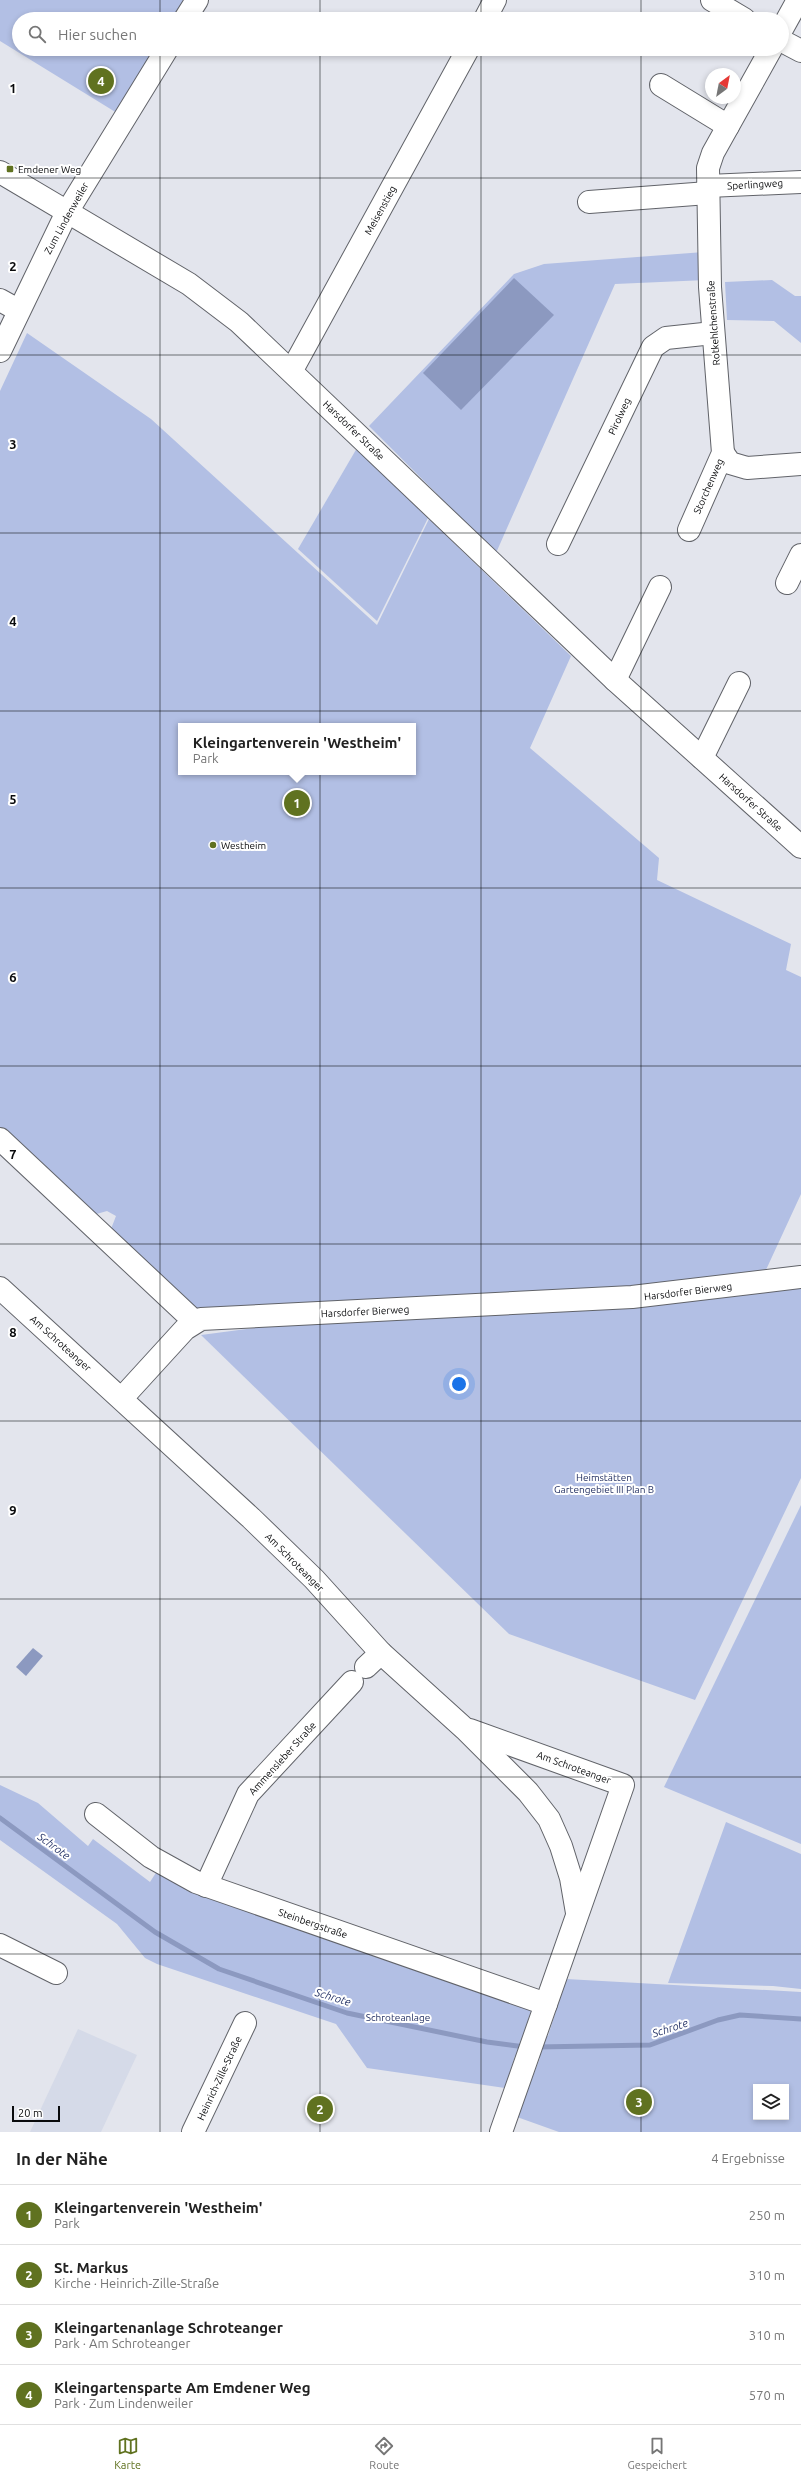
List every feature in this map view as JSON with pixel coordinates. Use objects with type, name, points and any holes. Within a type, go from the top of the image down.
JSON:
[{"type":"street","points":[[189,12],[197,0]]},
{"type":"street","points":[[489,12],[496,0]]},
{"type":"street","points":[[712,0],[732,12]]},
{"type":"street","points":[[789,16],[798,0]]},
{"type":"street","points":[[789,45],[801,51]]},
{"type":"street","name":"Zum Lindenweiler","points":[[0,351],[9,305],[163,56]]},
{"type":"street","name":"Meisenstieg","points":[[292,370],[464,56]]},
{"type":"street","name":"Rotkehlchenstraße","points":[[723,453],[713,333],[708,190],[709,161],[767,56]]},
{"type":"street","points":[[661,85],[728,126]]},
{"type":"street","points":[[0,172],[67,212]]},
{"type":"street","name":"Sperlingweg","points":[[708,190],[801,182]]},
{"type":"street","points":[[589,202],[708,190]]},
{"type":"street","name":"Harsdorfer Straße","points":[[67,212],[189,284],[239,322],[292,370],[476,549],[615,680],[801,847]]},
{"type":"street","name":"Pirolweg","points":[[558,544],[653,347],[666,338],[713,333]]},
{"type":"street","name":"Storchenweg","points":[[723,453],[730,463],[747,468],[801,464]]},
{"type":"street","name":"Storchenweg","points":[[689,530],[723,453]]},
{"type":"street","points":[[787,583],[801,555]]},
{"type":"street","points":[[615,680],[660,587]]},
{"type":"street","points":[[702,758],[739,683]]},
{"type":"street","points":[[0,1139],[194,1321],[122,1398]]},
{"type":"street","name":"Harsdorfer Bierweg","points":[[194,1321],[203,1318],[632,1298],[801,1277]]},
{"type":"street","name":"Am Schroteanger","points":[[0,1288],[122,1398],[306,1570],[366,1668],[465,1728],[623,1785],[501,2132]]},
{"type":"street","name":"Ammensleber Straße","points":[[206,1886],[248,1794],[366,1668]]},
{"type":"street","name":"Am Schroteanger","points":[[465,1728],[528,1792],[548,1819],[568,1866],[578,1913]]},
{"type":"street","name":"Steinbergstraße","points":[[96,1814],[151,1858],[206,1886],[546,2004]]},
{"type":"street","points":[[0,1945],[56,1973]]},
{"type":"street","name":"Heinrich-Zille-Straße","points":[[193,2132],[244,2023]]},
{"type":"shaded area","points":[[514,278],[554,315],[461,410],[423,373]]},
{"type":"shaded area","points":[[33,1648],[43,1656],[26,1676],[16,1667]]},
{"type":"shaded area","points":[[78,2029],[137,2055],[101,2132],[30,2132]]},
{"type":"green space","points":[[0,0],[186,0],[178,12],[12,12],[12,48],[0,41]]},
{"type":"green space","points":[[24,56],[152,56],[117,113]]},
{"type":"green space","points":[[704,252],[706,280],[615,284],[496,553],[369,426],[514,274],[544,264]]},
{"type":"green space","points":[[772,280],[795,296],[801,296],[801,343],[774,321],[727,320],[725,282]]},
{"type":"green space","points":[[27,333],[151,419],[377,625],[429,519],[571,656],[530,748],[659,858],[657,880],[791,944],[786,970],[801,977],[801,1194],[765,1272],[631,1288],[193,1309],[111,1229],[116,1216],[107,1211],[93,1215],[0,1129],[0,391]]},
{"type":"green space","points":[[357,448],[428,518],[377,621],[298,549]]},
{"type":"green space","name":"Heimstätten Gartengebiet III Plan B","points":[[801,1285],[801,1478],[695,1700],[509,1634],[201,1335],[284,1324]]},
{"type":"green space","points":[[801,1505],[801,1844],[664,1787]]},
{"type":"green space","name":"Schroteanlage","points":[[0,1785],[38,1803],[88,1846],[93,1839],[150,1882],[159,1868],[532,2007],[524,2033],[548,2036],[566,1979],[801,1992],[801,2132],[559,2132],[517,2117],[540,2058],[515,2056],[505,2088],[367,2068],[336,2024],[157,1964],[145,1958],[117,1924],[0,1840]]},
{"type":"green space","points":[[726,1822],[801,1854],[801,1989],[773,1986],[668,1983]]},
{"type":"waterway","name":"Schrote","points":[[0,1818],[155,1932],[219,1969],[347,2013],[487,2042],[525,2047]]},
{"type":"waterway","name":"Schrote","points":[[537,2047],[650,2045],[718,2020],[740,2015],[801,2019]]},
{"type":"place","name":"Kleingartensparte Am Emdener Weg","points":[[101,81]]},
{"type":"place","name":"Emdener Weg","points":[[10,169]]},
{"type":"place","name":"Kleingartenverein 'Westheim'","points":[[297,803]]},
{"type":"place","name":"Westheim","points":[[213,845]]},
{"type":"place","name":"Kleingartenanlage Schroteanger","points":[[639,2102]]},
{"type":"place","name":"St. Markus","points":[[320,2109]]}]
